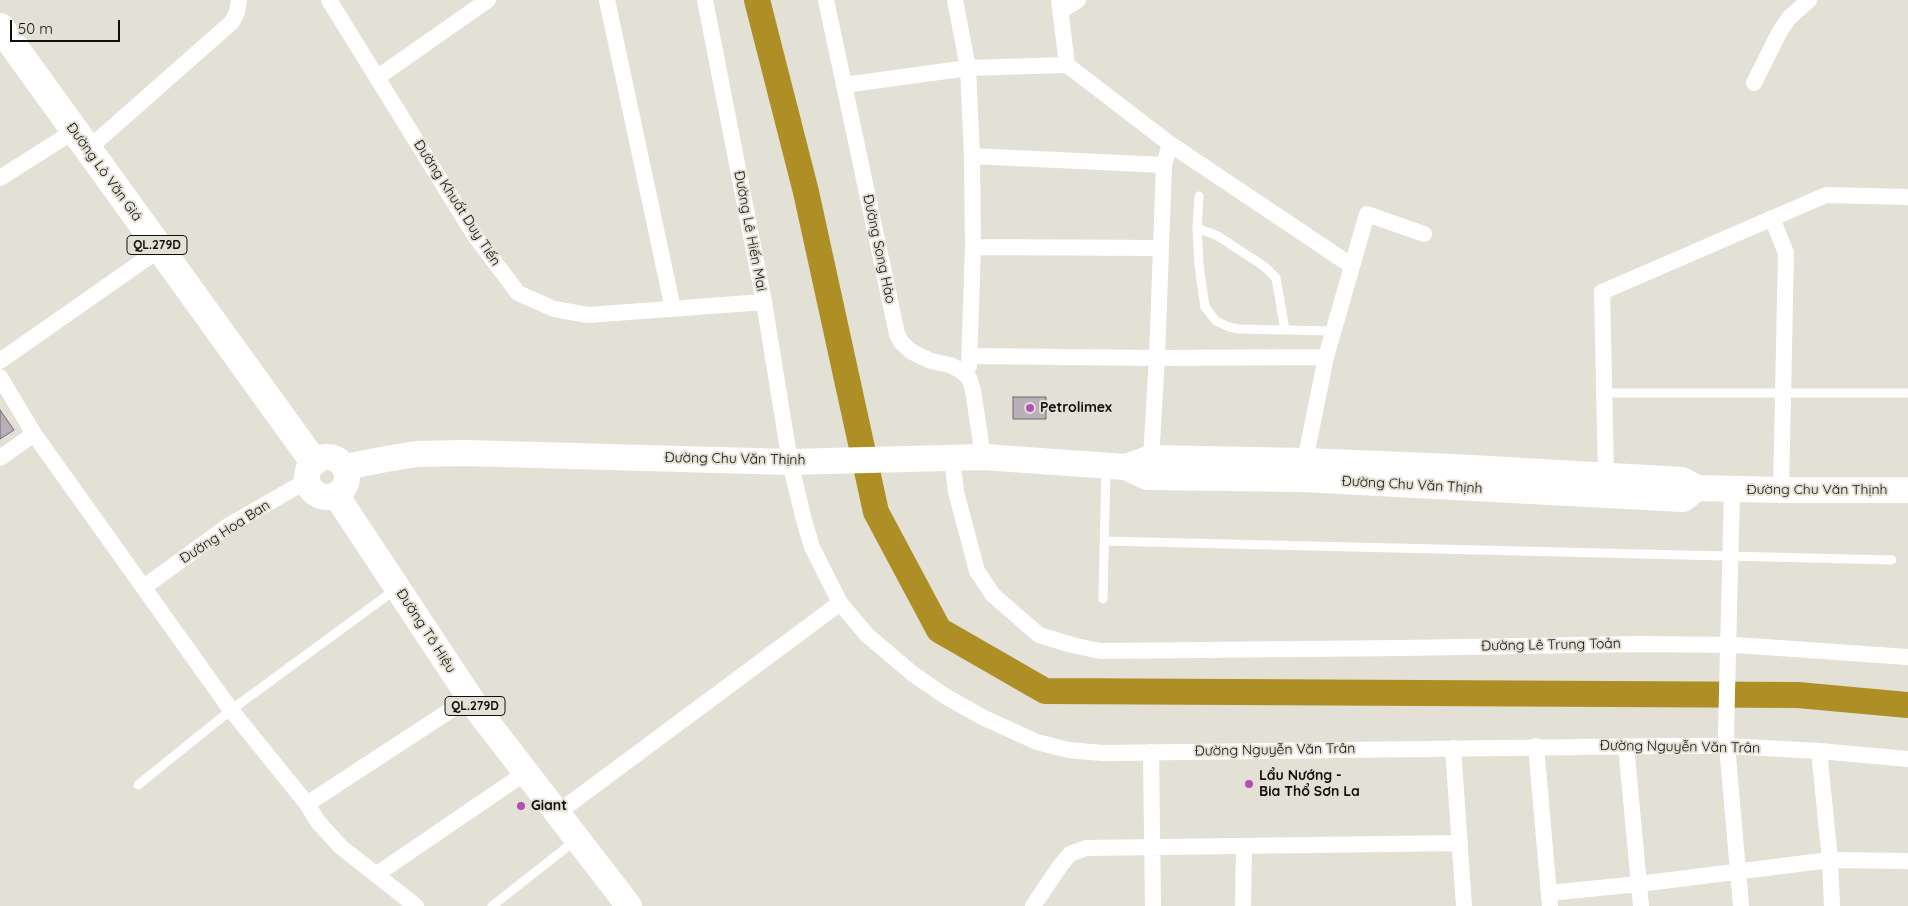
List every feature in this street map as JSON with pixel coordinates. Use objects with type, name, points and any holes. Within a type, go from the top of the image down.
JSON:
[{"type":"highway","name":"Đường Lò Văn Giá","points":[[0,27],[160,249],[311,471]]},
{"type":"main road","name":"Đường Chu Văn Thịnh","points":[[345,467],[417,454],[465,453],[798,462],[983,457],[1116,467],[1147,477],[1302,479],[1683,499],[1697,488]]},
{"type":"main road","points":[[324,457],[336,459],[345,467],[346,483],[344,488],[336,495],[324,496],[318,494],[310,486],[311,471],[324,457]]},
{"type":"main road","name":"Đường Chu Văn Thịnh","points":[[1116,467],[1151,458],[1305,461],[1682,480],[1697,488],[1908,490]]},
{"type":"main road","name":"Đường Tô Hiệu","points":[[336,495],[469,698],[576,840],[630,906]]},
{"type":"street","points":[[0,178],[81,140],[232,22],[237,12],[239,0]]},
{"type":"street","name":"Đường Khuất Duy Tiến","points":[[329,0],[475,236],[518,294],[554,309],[588,315],[764,302]]},
{"type":"street","points":[[378,77],[488,0]]},
{"type":"street","points":[[607,0],[673,309]]},
{"type":"street","name":"Đường Lê Hiến Mai","points":[[705,0],[764,302],[798,462]]},
{"type":"street","name":"Đường Song Hào","points":[[826,0],[897,334],[901,342],[912,352],[931,361],[950,365],[960,370],[969,378]]},
{"type":"street","points":[[955,0],[968,68],[972,156],[973,247],[969,378],[983,457]]},
{"type":"street","points":[[1067,65],[1060,6],[1078,0]]},
{"type":"street","points":[[1754,83],[1780,30],[1789,18],[1808,0]]},
{"type":"street","points":[[844,85],[968,68],[1067,65],[1170,144],[1352,266]]},
{"type":"street","points":[[1151,458],[1157,358],[1164,165],[1170,144]]},
{"type":"street","points":[[972,156],[1164,165]]},
{"type":"street","points":[[1606,475],[1602,292],[1826,195],[1908,197]]},
{"type":"street","points":[[1305,461],[1326,357],[1367,214],[1424,234]]},
{"type":"street","points":[[1772,218],[1786,253],[1781,490]]},
{"type":"street","points":[[973,247],[1161,248]]},
{"type":"street","points":[[0,361],[160,249]]},
{"type":"street","points":[[970,356],[1326,357]]},
{"type":"street","points":[[0,377],[34,434],[231,710],[306,804],[318,822],[341,847],[416,906]]},
{"type":"street","points":[[0,458],[34,434]]},
{"type":"street","name":"Đường Lê Trung Toản","points":[[952,458],[956,492],[977,571],[993,595],[1039,635],[1072,646],[1100,650],[1194,650],[1638,644],[1728,645],[1908,657]]},
{"type":"street","name":"Đường Nguyễn Văn Trân","points":[[798,462],[804,520],[812,547],[840,603],[868,635],[913,674],[945,696],[1037,742],[1068,750],[1103,753],[1626,746],[1727,740],[1908,759]]},
{"type":"street","name":"Đường Hoa Ban","points":[[144,587],[228,526],[311,471]]},
{"type":"street","points":[[1732,489],[1727,740],[1741,906]]},
{"type":"street","points":[[556,814],[840,603]]},
{"type":"street","points":[[306,804],[469,698]]},
{"type":"street","points":[[1536,746],[1550,899],[1639,884],[1830,860],[1876,859],[1908,861]]},
{"type":"street","points":[[1626,746],[1641,906]]},
{"type":"street","points":[[1453,748],[1464,906]]},
{"type":"street","points":[[1819,751],[1830,860],[1832,906]]},
{"type":"street","points":[[1151,752],[1153,906]]},
{"type":"street","points":[[377,874],[526,773]]},
{"type":"street","points":[[1034,906],[1070,854],[1086,848],[1460,843]]},
{"type":"street","points":[[1243,906],[1244,846]]},
{"type":"lane","points":[[1199,196],[1197,228],[1198,265],[1206,307],[1216,321],[1229,328],[1334,331]]},
{"type":"lane","points":[[1197,228],[1218,236],[1265,267],[1276,278],[1285,330]]},
{"type":"lane","points":[[1604,393],[1908,393]]},
{"type":"lane","points":[[1103,599],[1104,541],[1116,467]]},
{"type":"lane","points":[[1104,541],[1892,560]]},
{"type":"lane","points":[[138,785],[231,710],[398,588]]},
{"type":"lane","points":[[492,906],[576,840]]},
{"type":"building","name":"Petrolimex","points":[[1013,397],[1046,397],[1046,419],[1013,419]]},
{"type":"building","points":[[0,410],[14,430],[0,439]]},
{"type":"waterway","points":[[757,0],[806,192],[876,512],[939,630],[1045,691],[1798,695],[1908,705]]},
{"type":"place","name":"Petrolimex","points":[[1030,408]]},
{"type":"place","name":"Lẩu Nướng - Bia Thổ Sơn La","points":[[1249,784]]},
{"type":"place","name":"Giant","points":[[521,806]]}]
